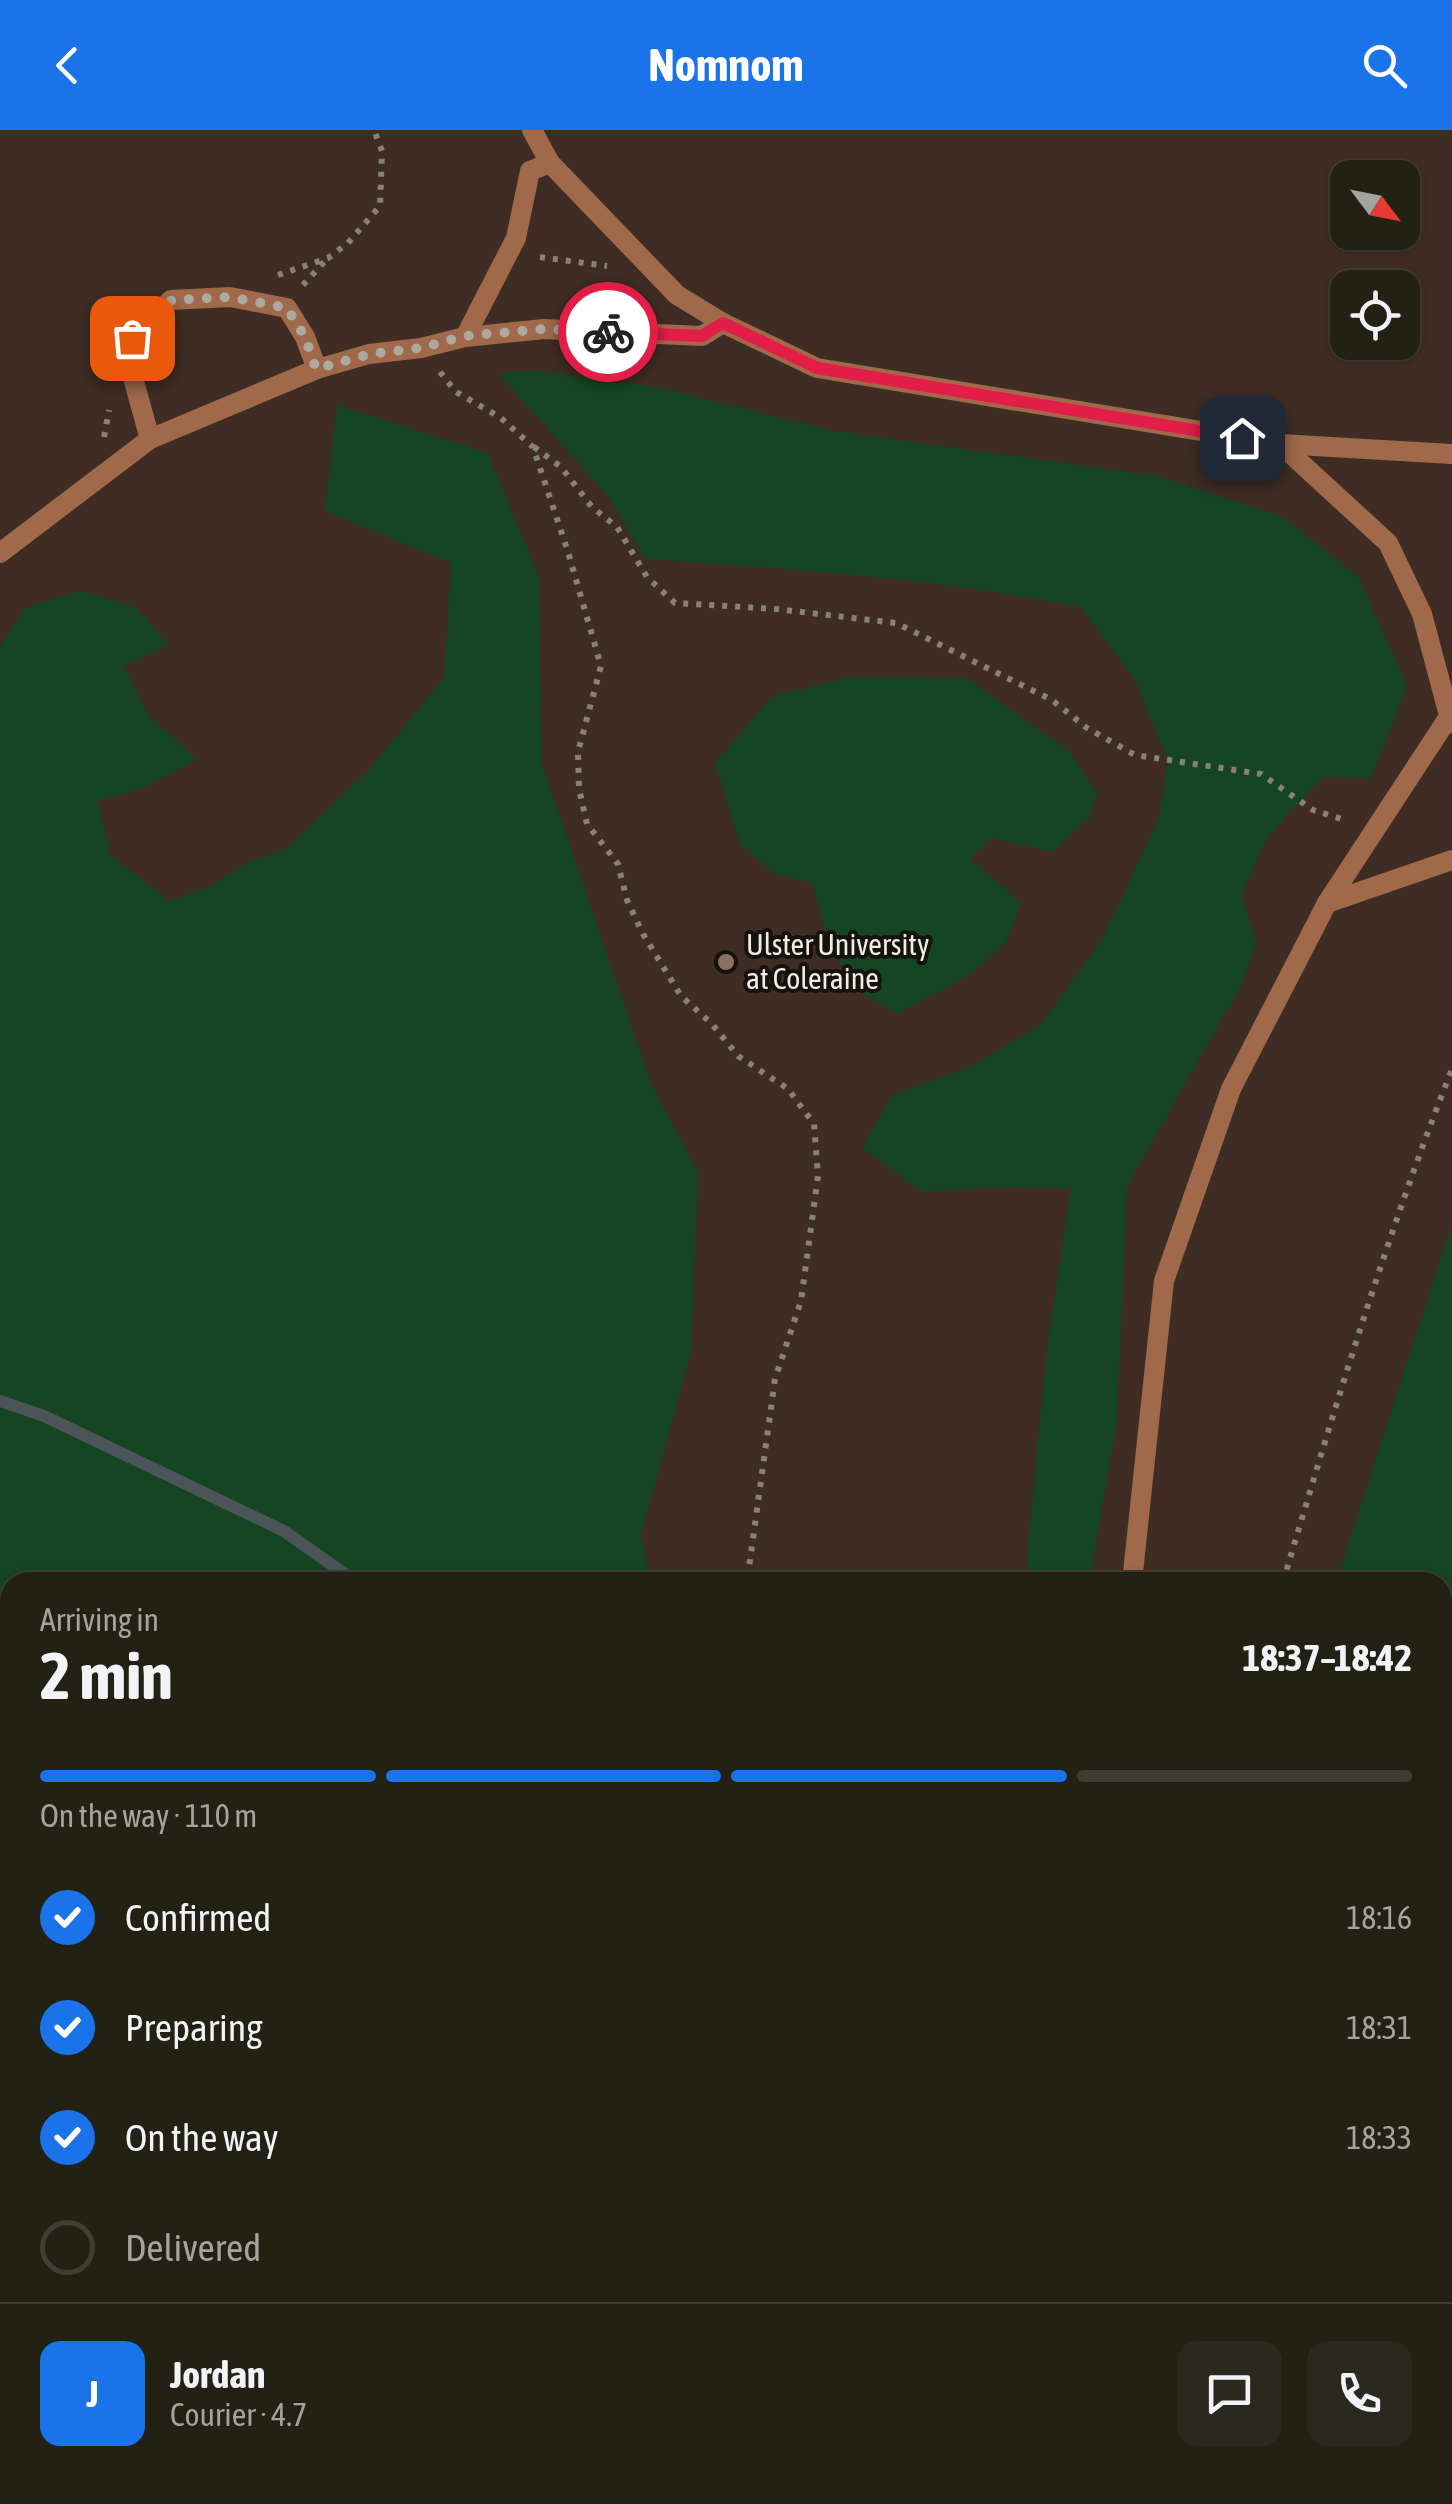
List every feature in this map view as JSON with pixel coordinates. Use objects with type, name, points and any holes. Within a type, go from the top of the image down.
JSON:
[{"type":"street","points":[[532,130],[550,163],[677,296],[817,368],[1280,444],[1452,454]]},
{"type":"street","points":[[465,336],[516,238],[530,171],[550,163]]},
{"type":"street","points":[[150,439],[128,360],[132,338],[172,300],[230,297],[287,308],[305,337],[316,369]]},
{"type":"street","points":[[0,552],[150,439],[316,369],[465,336],[544,329],[702,336],[723,323]]},
{"type":"street","points":[[1133,1572],[1164,1281],[1231,1089],[1327,902],[1451,719],[1422,614],[1388,543],[1280,444]]},
{"type":"street","points":[[1327,902],[1452,860]]},
{"type":"path","points":[[510,252],[598,266],[617,265],[634,250]]},
{"type":"path","points":[[299,290],[328,258]]},
{"type":"path","points":[[421,348],[456,392],[501,418],[560,468],[592,506],[617,526],[647,577],[676,602],[896,623],[1052,700],[1087,728],[1135,756],[1261,774],[1313,810],[1352,822],[1375,807],[1387,812]]},
{"type":"path","points":[[533,447],[602,666],[578,752],[579,790],[587,824],[618,864],[635,917],[681,996],[712,1024],[738,1056],[788,1089],[814,1124],[818,1176],[801,1301],[775,1379],[748,1572]]},
{"type":"path","points":[[1286,1572],[1338,1395],[1412,1169],[1452,1069]]},
{"type":"shaded area","name":"Ulster University at Coleraine","points":[[0,130],[1452,130],[1452,1572],[0,1572]]},
{"type":"green space","points":[[528,370],[656,387],[834,431],[1157,476],[1283,517],[1359,578],[1407,686],[1371,778],[1323,777],[1267,837],[1241,896],[1256,941],[1243,982],[1127,1186],[1117,1423],[1091,1572],[1026,1572],[1046,1355],[1071,1189],[1007,1187],[921,1192],[862,1148],[892,1095],[968,1068],[1040,1026],[1102,940],[1159,818],[1168,761],[1134,678],[1080,607],[918,582],[645,559],[607,495],[499,374]]},
{"type":"green space","points":[[337,405],[488,453],[539,578],[542,764],[652,1086],[698,1172],[691,1352],[641,1535],[648,1572],[0,1572],[0,647],[25,608],[80,591],[135,607],[170,645],[124,665],[148,715],[197,759],[143,788],[98,801],[110,854],[169,901],[207,888],[247,863],[287,848],[368,771],[444,678],[451,563],[325,511]]},
{"type":"green space","points":[[851,677],[966,678],[1069,751],[1097,793],[1089,818],[1052,852],[991,838],[970,859],[1021,903],[1006,942],[966,977],[896,1014],[852,986],[827,939],[813,884],[774,873],[740,844],[715,763],[773,696]]},
{"type":"green space","points":[[1452,1224],[1452,1572],[1339,1572]]},
{"type":"waterway","points":[[0,1401],[44,1416],[284,1531],[342,1572]]},
{"type":"way so far","points":[[132,338],[172,300],[230,297],[287,308],[305,337],[316,369],[465,336],[544,329],[608,332]]},
{"type":"place","name":"Ulster University at Coleraine","points":[[726,962]]},
{"type":"route","points":[[608,332],[702,336],[723,323],[817,368],[1242,438]]}]
